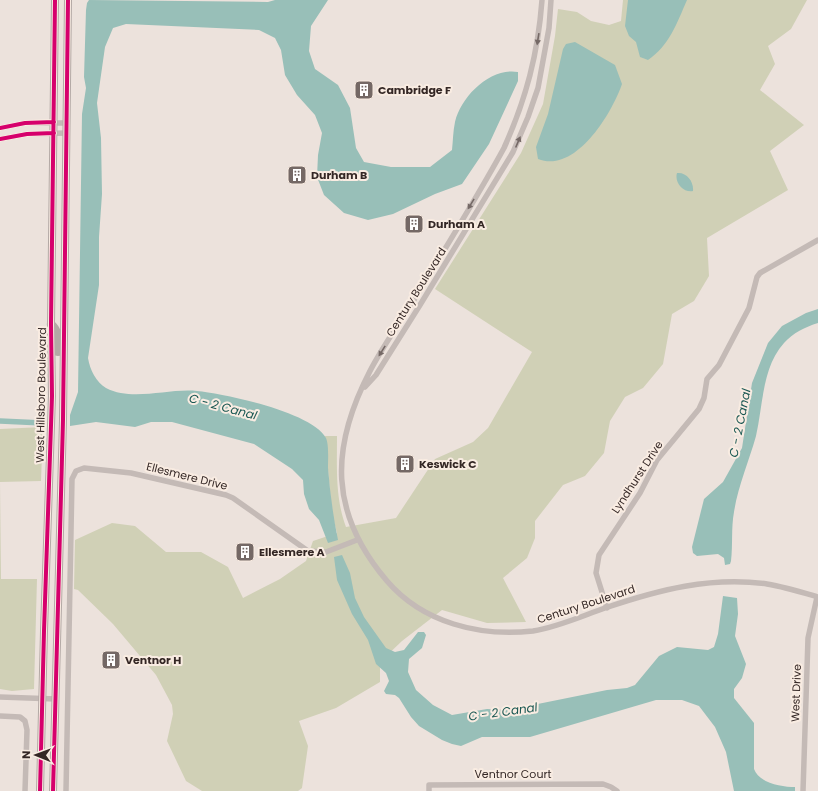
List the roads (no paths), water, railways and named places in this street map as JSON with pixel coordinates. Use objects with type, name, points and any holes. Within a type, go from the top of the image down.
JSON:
[{"type":"main road","name":"West Hillsboro Boulevard","points":[[40,791],[52,396],[51,324],[55,0]]},
{"type":"main road","name":"West Hillsboro Boulevard","points":[[54,791],[67,133],[68,0]]},
{"type":"main road","points":[[51,324],[56,328],[58,353],[63,359]]},
{"type":"street","name":"Century Boulevard","points":[[542,0],[539,30],[529,85],[519,114],[504,148],[369,371],[349,418],[344,436],[341,462],[344,500],[357,540],[371,563],[392,587],[421,610],[432,616],[469,629],[494,633],[537,630],[652,593],[705,583],[768,584],[818,597]]},
{"type":"street","name":"Century Boulevard","points":[[362,390],[376,375],[513,152],[528,117],[538,88],[549,28],[551,0]]},
{"type":"street","points":[[0,128],[25,123],[54,122],[67,124]]},
{"type":"street","points":[[0,139],[27,134],[67,133]]},
{"type":"street","name":"Lyndhurst Drive","points":[[607,608],[596,573],[599,555],[640,493],[657,460],[699,409],[704,398],[707,379],[719,365],[749,308],[757,277],[760,273],[818,240]]},
{"type":"street","name":"Ellesmere Drive","points":[[66,791],[72,479],[76,471],[84,468],[131,473],[226,495],[242,504],[300,546],[312,552],[326,552],[357,540]]},
{"type":"street","name":"West Drive","points":[[803,791],[808,638],[818,597]]},
{"type":"street","points":[[0,697],[56,699]]},
{"type":"street","points":[[0,716],[20,717],[26,721],[25,791]]},
{"type":"street","name":"Ventnor Court","points":[[429,791],[429,785],[603,784],[616,791]]},
{"type":"water","points":[[89,0],[268,2],[275,0],[328,0],[311,26],[309,51],[315,69],[338,85],[350,108],[356,148],[364,162],[391,167],[430,167],[452,150],[453,132],[458,112],[470,93],[479,85],[498,74],[518,72],[518,81],[489,144],[462,184],[435,194],[393,214],[368,220],[344,213],[324,195],[317,177],[318,155],[322,133],[315,115],[297,95],[285,75],[281,50],[275,38],[259,30],[126,24],[113,28],[105,47],[97,103],[101,138],[102,194],[99,237],[99,285],[88,358],[90,367],[96,379],[102,385],[116,392],[139,394],[197,391],[227,396],[286,412],[304,420],[318,429],[327,441],[328,468],[333,513],[338,540],[328,543],[319,520],[309,509],[304,494],[303,480],[292,469],[254,444],[172,422],[151,422],[135,427],[96,422],[70,426],[70,415],[78,392],[82,114],[86,88],[84,77],[86,10]]},
{"type":"water","points":[[628,0],[687,0],[667,41],[662,48],[648,60],[640,57],[636,42],[629,36],[625,26]]},
{"type":"water","points":[[575,42],[615,65],[622,84],[610,110],[601,124],[579,150],[566,158],[552,161],[538,159],[536,147],[548,114],[563,49],[566,44]]},
{"type":"water","points":[[677,173],[684,174],[689,178],[693,191],[683,189],[678,184],[676,177]]},
{"type":"water","points":[[818,309],[818,323],[808,326],[791,336],[784,343],[771,363],[764,387],[756,436],[736,502],[733,518],[732,555],[730,564],[725,565],[724,558],[718,554],[697,556],[693,553],[692,547],[704,499],[723,482],[742,448],[752,383],[768,343],[782,326],[806,313]]},
{"type":"water","points":[[342,555],[350,573],[355,598],[364,617],[386,648],[395,652],[404,650],[418,632],[424,632],[426,635],[422,648],[409,659],[408,672],[416,690],[433,705],[452,715],[487,709],[508,710],[607,690],[627,688],[635,685],[659,656],[677,647],[708,650],[714,647],[718,634],[723,596],[737,598],[738,614],[735,636],[746,664],[742,678],[734,689],[734,698],[754,723],[754,769],[761,778],[766,781],[778,785],[795,787],[795,791],[734,791],[726,752],[715,727],[699,706],[682,700],[656,700],[530,737],[482,737],[461,746],[442,740],[419,726],[411,717],[399,698],[395,695],[386,694],[384,691],[389,681],[386,673],[376,664],[368,640],[352,614],[337,580],[334,557]]},
{"type":"waterway","name":"C - 2 Canal","points":[[0,421],[43,423]]},
{"type":"place","name":"Cambridge F","points":[[364,90]]},
{"type":"place","name":"Durham B","points":[[297,175]]},
{"type":"place","name":"Durham A","points":[[414,224]]},
{"type":"place","name":"Keswick C","points":[[405,464]]},
{"type":"place","name":"Ellesmere A","points":[[245,552]]},
{"type":"place","name":"Ventnor H","points":[[111,660]]}]
